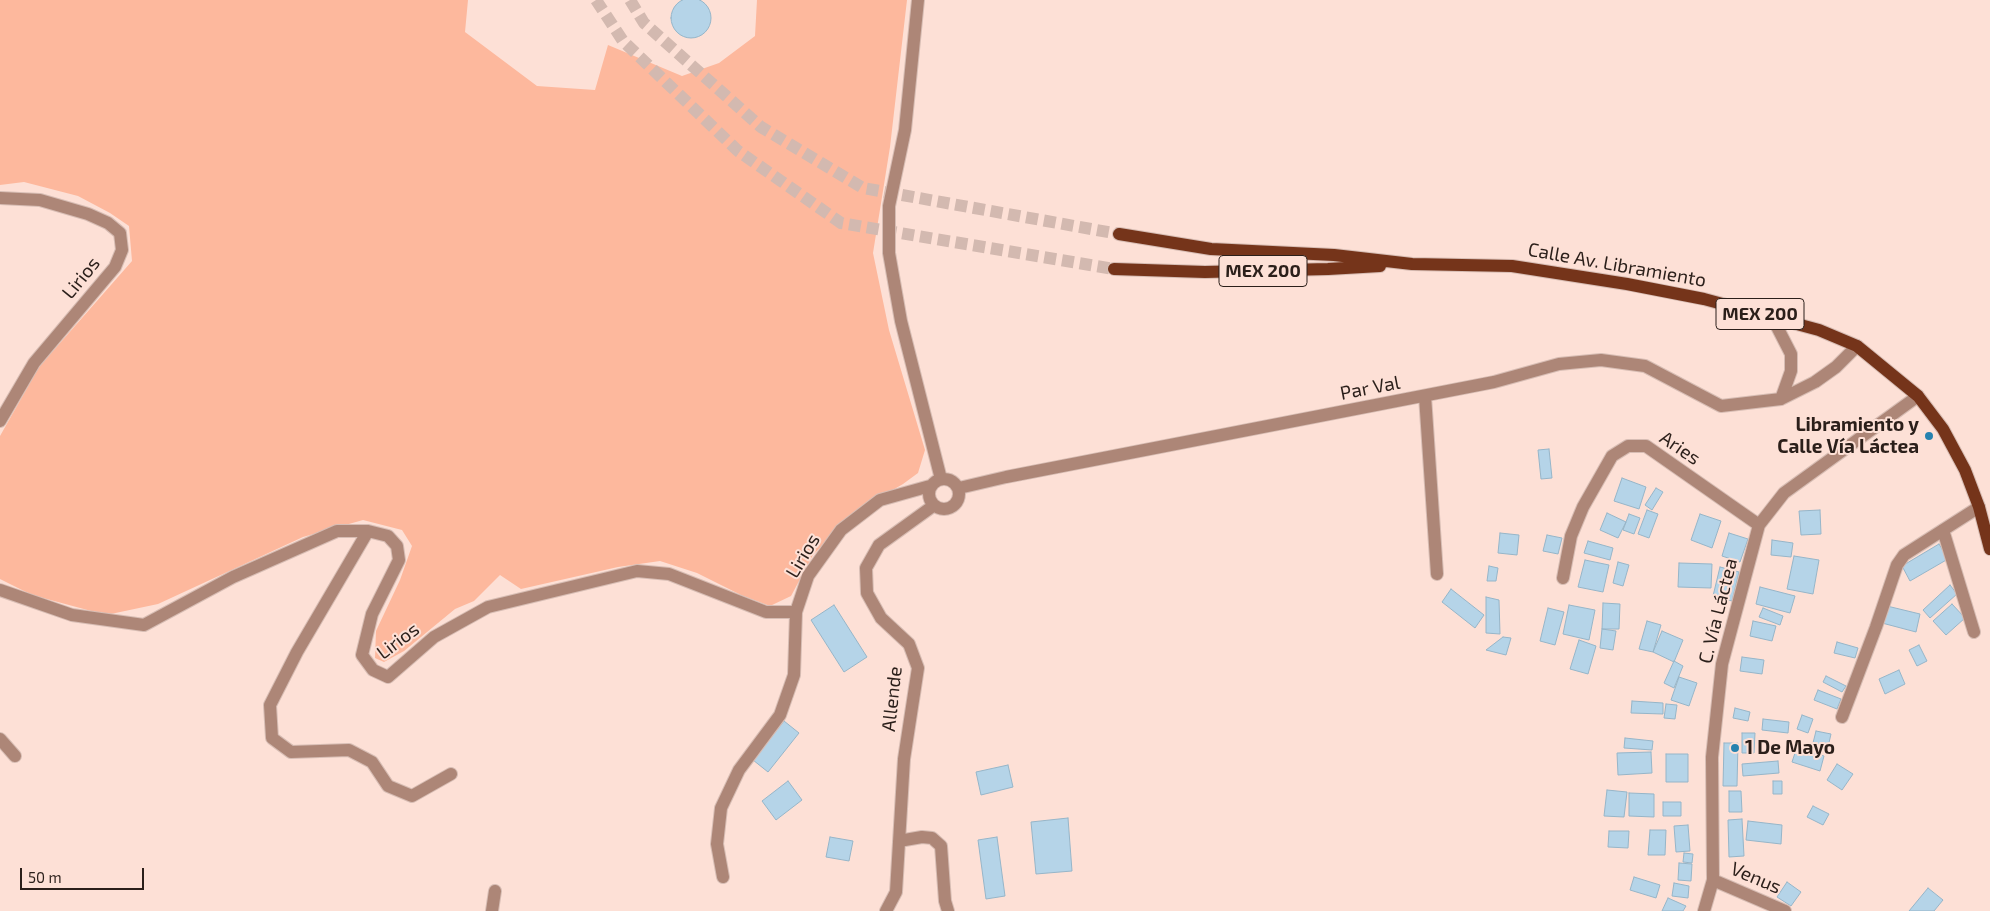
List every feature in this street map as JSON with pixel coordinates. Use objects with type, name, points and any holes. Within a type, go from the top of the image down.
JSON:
[{"type":"main road","name":"Calle Av. Libramiento","points":[[1119,234],[1211,249],[1334,255],[1412,264]]},
{"type":"main road","name":"Calle Av. Libramiento","points":[[1114,269],[1205,272],[1328,269],[1412,264],[1512,266],[1675,293],[1819,330],[1857,346],[1918,396],[1943,429],[1964,470],[1979,507],[1990,550]]},
{"type":"street","points":[[918,0],[905,130],[889,206],[889,254],[901,321],[936,482]]},
{"type":"street","name":"Lirios","points":[[0,198],[40,200],[88,214],[108,223],[120,233],[122,250],[115,267],[34,363],[0,421]]},
{"type":"street","points":[[1772,317],[1791,354],[1791,371],[1781,399]]},
{"type":"street","name":"Par Val","points":[[959,488],[1006,477],[1494,382],[1559,364],[1601,360],[1645,366],[1721,406],[1781,399],[1822,377],[1836,367],[1857,346]]},
{"type":"street","points":[[1425,396],[1437,574]]},
{"type":"street","name":"C. Vía Láctea","points":[[1704,911],[1713,880],[1712,758],[1722,664],[1759,525],[1784,493],[1918,396]]},
{"type":"street","name":"Aries","points":[[1563,578],[1571,536],[1583,507],[1612,456],[1628,446],[1646,446],[1759,525]]},
{"type":"street","points":[[948,479],[959,488],[957,502],[946,510],[933,506],[929,500],[928,493],[936,482],[948,479]]},
{"type":"street","name":"Lirios","points":[[0,590],[72,615],[144,625],[233,577],[337,531],[368,532],[388,536],[397,546],[399,560],[372,614],[362,656],[373,670],[388,677],[434,637],[488,607],[637,571],[669,574],[766,612],[796,612],[808,576],[841,530],[880,500],[936,482]]},
{"type":"street","name":"Allende","points":[[886,911],[896,892],[904,758],[918,668],[910,644],[881,618],[867,593],[866,568],[879,545],[933,506]]},
{"type":"street","points":[[1842,716],[1897,565],[1904,555],[1979,507]]},
{"type":"street","points":[[1943,530],[1974,632]]},
{"type":"street","points":[[368,532],[296,652],[270,705],[272,738],[291,752],[349,750],[372,762],[388,786],[412,796],[451,774]]},
{"type":"street","points":[[723,876],[717,844],[721,808],[739,770],[780,715],[794,675],[796,612]]},
{"type":"street","points":[[0,739],[15,756]]},
{"type":"street","points":[[900,841],[922,837],[932,838],[941,846],[945,901],[948,911]]},
{"type":"street","name":"Venus","points":[[1713,880],[1785,911]]},
{"type":"street","points":[[492,911],[495,891]]},
{"type":"shaded area","points":[[0,0],[468,0],[465,32],[537,86],[595,90],[608,45],[682,76],[719,63],[755,36],[757,0],[907,0],[890,147],[873,253],[889,330],[925,450],[918,473],[855,512],[813,555],[791,596],[770,606],[741,595],[697,573],[660,561],[618,567],[521,589],[500,575],[474,601],[455,609],[404,651],[384,662],[375,658],[376,631],[400,580],[412,546],[402,530],[363,520],[303,537],[158,604],[106,615],[32,595],[0,579],[0,436],[39,367],[132,261],[129,226],[110,213],[78,196],[24,182],[0,185]]},
{"type":"building","points":[[691,-2],[705,4],[711,18],[705,32],[691,38],[677,32],[671,18],[677,4]]},
{"type":"building","points":[[1549,449],[1552,478],[1541,479],[1538,450]]},
{"type":"building","points":[[1622,478],[1646,487],[1639,509],[1614,501]]},
{"type":"building","points":[[1656,488],[1663,492],[1652,510],[1645,505]]},
{"type":"building","points":[[1647,510],[1658,514],[1649,538],[1638,534]]},
{"type":"building","points":[[1820,510],[1821,534],[1801,535],[1799,511]]},
{"type":"building","points":[[1607,513],[1626,522],[1618,538],[1600,530]]},
{"type":"building","points":[[1629,514],[1640,518],[1634,534],[1623,530]]},
{"type":"building","points":[[1700,514],[1721,521],[1712,548],[1691,540]]},
{"type":"building","points":[[1500,533],[1519,535],[1517,555],[1498,553]]},
{"type":"building","points":[[1729,533],[1748,539],[1740,562],[1722,556]]},
{"type":"building","points":[[1547,535],[1562,538],[1558,554],[1543,551]]},
{"type":"building","points":[[1772,540],[1793,543],[1791,557],[1771,555]]},
{"type":"building","points":[[1588,541],[1613,548],[1610,560],[1584,553]]},
{"type":"building","points":[[1939,544],[1948,559],[1910,581],[1902,566]]},
{"type":"building","points":[[1794,556],[1819,560],[1813,594],[1787,589]]},
{"type":"building","points":[[1585,560],[1609,565],[1603,592],[1578,587]]},
{"type":"building","points":[[1618,562],[1629,565],[1623,586],[1613,583]]},
{"type":"building","points":[[1679,563],[1712,564],[1711,588],[1678,587]]},
{"type":"building","points":[[1489,566],[1498,568],[1496,581],[1487,581]]},
{"type":"building","points":[[1720,567],[1739,572],[1732,601],[1713,596]]},
{"type":"building","points":[[1950,585],[1957,594],[1930,618],[1923,610]]},
{"type":"building","points":[[1760,587],[1795,596],[1790,613],[1756,604]]},
{"type":"building","points":[[1451,589],[1484,615],[1475,628],[1442,602]]},
{"type":"building","points":[[1486,597],[1499,600],[1500,634],[1486,633]]},
{"type":"building","points":[[1603,603],[1620,604],[1619,629],[1602,629]]},
{"type":"building","points":[[1952,604],[1965,618],[1946,635],[1933,621]]},
{"type":"building","points":[[834,605],[867,657],[844,672],[811,620]]},
{"type":"building","points":[[1569,605],[1595,610],[1589,640],[1563,634]]},
{"type":"building","points":[[1887,606],[1920,614],[1916,632],[1882,623]]},
{"type":"building","points":[[1548,608],[1564,612],[1555,645],[1540,641]]},
{"type":"building","points":[[1763,608],[1783,616],[1780,625],[1759,617]]},
{"type":"building","points":[[1647,621],[1661,625],[1653,652],[1639,649]]},
{"type":"building","points":[[1753,621],[1776,626],[1772,641],[1750,636]]},
{"type":"building","points":[[1602,629],[1616,631],[1613,650],[1600,648]]},
{"type":"building","points":[[1662,631],[1683,640],[1674,662],[1653,652]]},
{"type":"building","points":[[1503,637],[1511,638],[1506,655],[1486,650]]},
{"type":"building","points":[[1579,640],[1596,646],[1588,674],[1570,669]]},
{"type":"building","points":[[1837,642],[1858,648],[1855,658],[1834,653]]},
{"type":"building","points":[[1919,645],[1927,661],[1917,666],[1909,650]]},
{"type":"building","points":[[1742,657],[1764,660],[1762,674],[1740,671]]},
{"type":"building","points":[[1674,661],[1683,666],[1674,688],[1664,683]]},
{"type":"building","points":[[1899,670],[1905,684],[1885,694],[1879,679]]},
{"type":"building","points":[[1826,676],[1846,686],[1842,692],[1823,682]]},
{"type":"building","points":[[1679,677],[1697,683],[1689,706],[1671,700]]},
{"type":"building","points":[[1818,690],[1841,699],[1837,709],[1814,700]]},
{"type":"building","points":[[1632,701],[1663,703],[1663,714],[1631,713]]},
{"type":"building","points":[[1666,704],[1677,705],[1675,719],[1664,718]]},
{"type":"building","points":[[1735,708],[1750,712],[1748,721],[1733,718]]},
{"type":"building","points":[[1802,715],[1813,719],[1808,733],[1797,729]]},
{"type":"building","points":[[1763,719],[1789,722],[1788,733],[1762,730]]},
{"type":"building","points":[[784,721],[799,733],[768,772],[753,760]]},
{"type":"building","points":[[1816,731],[1831,734],[1828,747],[1813,743]]},
{"type":"building","points":[[1742,733],[1755,733],[1754,753],[1742,753]]},
{"type":"building","points":[[1625,738],[1653,741],[1652,750],[1624,748]]},
{"type":"building","points":[[1724,743],[1738,743],[1737,786],[1723,786]]},
{"type":"building","points":[[1797,747],[1824,756],[1820,771],[1792,762]]},
{"type":"building","points":[[1651,752],[1652,773],[1618,775],[1617,753]]},
{"type":"building","points":[[1666,754],[1688,754],[1688,782],[1666,782]]},
{"type":"building","points":[[1778,761],[1779,773],[1743,776],[1742,764]]},
{"type":"building","points":[[1837,764],[1853,774],[1842,790],[1827,780]]},
{"type":"building","points":[[1008,765],[1013,787],[981,795],[976,772]]},
{"type":"building","points":[[788,781],[802,800],[776,820],[762,801]]},
{"type":"building","points":[[1773,781],[1782,781],[1782,794],[1773,794]]},
{"type":"building","points":[[1607,790],[1627,792],[1624,817],[1604,816]]},
{"type":"building","points":[[1729,791],[1741,791],[1742,812],[1729,812]]},
{"type":"building","points":[[1629,793],[1654,794],[1654,817],[1629,816]]},
{"type":"building","points":[[1663,802],[1681,802],[1681,816],[1663,816]]},
{"type":"building","points":[[1813,806],[1829,814],[1823,825],[1807,817]]},
{"type":"building","points":[[1068,818],[1072,871],[1036,874],[1031,822]]},
{"type":"building","points":[[1742,819],[1744,856],[1729,857],[1728,820]]},
{"type":"building","points":[[1748,821],[1782,825],[1781,844],[1746,840]]},
{"type":"building","points":[[1688,825],[1690,851],[1676,852],[1674,826]]},
{"type":"building","points":[[1650,830],[1666,830],[1665,855],[1648,855]]},
{"type":"building","points":[[1609,831],[1629,831],[1628,848],[1608,847]]},
{"type":"building","points":[[830,837],[853,841],[849,861],[826,857]]},
{"type":"building","points":[[997,837],[1005,896],[986,899],[978,840]]},
{"type":"building","points":[[1684,853],[1693,854],[1692,863],[1683,862]]},
{"type":"building","points":[[1679,863],[1692,864],[1691,881],[1678,880]]},
{"type":"building","points":[[1634,877],[1660,885],[1656,898],[1630,890]]},
{"type":"building","points":[[1787,882],[1801,892],[1791,906],[1777,897]]},
{"type":"building","points":[[1674,883],[1689,886],[1688,898],[1672,896]]},
{"type":"building","points":[[1928,888],[1943,900],[1934,911],[1909,911]]},
{"type":"building","points":[[1668,898],[1686,906],[1683,911],[1662,911]]},
{"type":"tunnel","points":[[596,0],[623,41],[738,151],[841,223],[1114,269]]},
{"type":"tunnel","points":[[630,0],[644,23],[761,127],[863,188],[1119,234]]},
{"type":"place","name":"Libramiento y Calle Vía Láctea","points":[[1929,436]]},
{"type":"place","name":"1 De Mayo","points":[[1735,748]]}]
